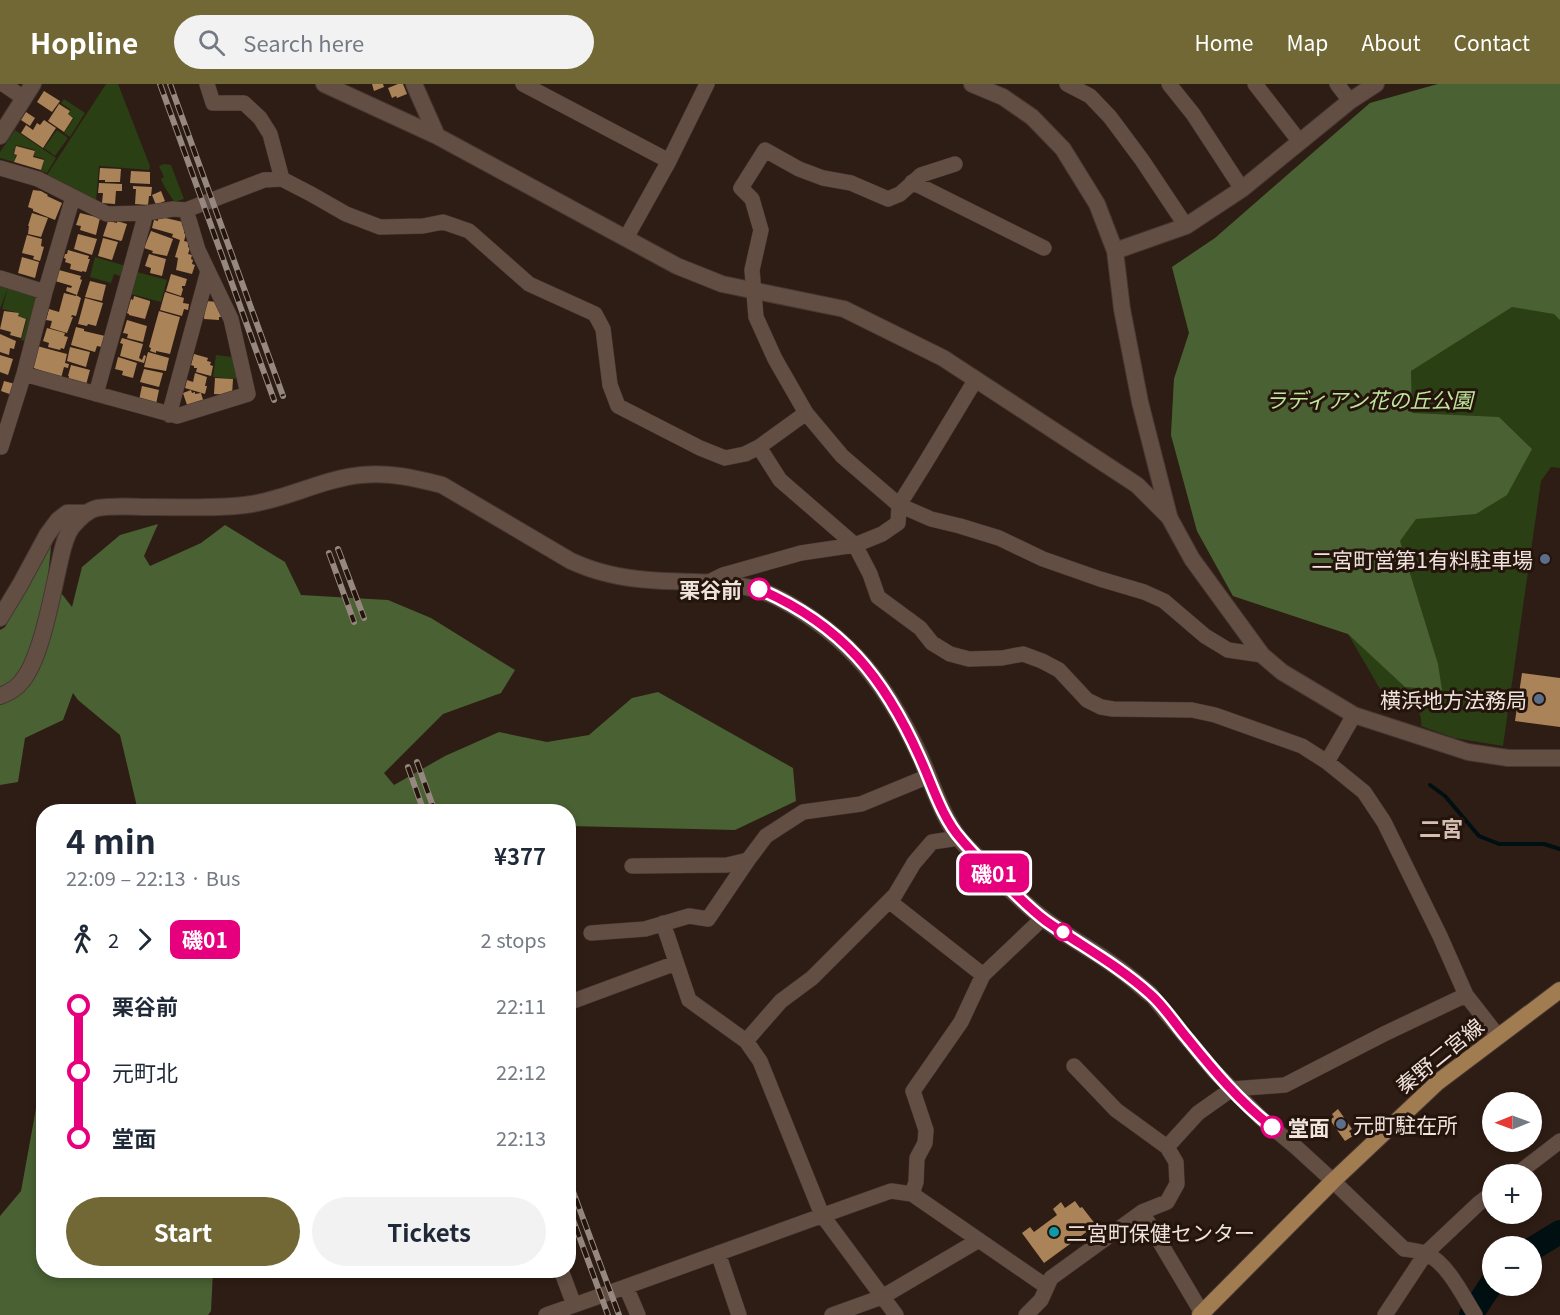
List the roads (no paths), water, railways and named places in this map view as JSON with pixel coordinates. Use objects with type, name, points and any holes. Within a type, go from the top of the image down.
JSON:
[{"type":"main road","name":"秦野二宮線","points":[[1201,1314],[1333,1181],[1438,1082],[1560,990]]},
{"type":"street","points":[[0,136],[29,91],[3,84]]},
{"type":"street","points":[[207,84],[213,102],[244,103],[260,118],[270,134],[282,179]]},
{"type":"street","points":[[324,84],[437,136],[677,266],[723,284],[844,309],[943,358],[1137,484],[1169,517]]},
{"type":"street","points":[[414,84],[437,136]]},
{"type":"street","points":[[523,84],[669,160]]},
{"type":"street","points":[[626,238],[707,84]]},
{"type":"street","points":[[972,84],[1003,97],[1032,117],[1063,149],[1097,204],[1116,251],[1122,309],[1140,402],[1169,517],[1192,560],[1262,655],[1282,672],[1354,715],[1467,752],[1508,758],[1560,758]]},
{"type":"street","points":[[1067,84],[1090,96],[1110,117],[1186,226]]},
{"type":"street","points":[[1168,84],[1193,114],[1242,189]]},
{"type":"street","points":[[1255,84],[1300,142]]},
{"type":"street","points":[[1337,84],[1350,101]]},
{"type":"street","points":[[1116,251],[1186,226],[1242,189],[1350,101],[1376,84]]},
{"type":"street","points":[[955,164],[921,175],[900,194],[888,199],[851,183],[823,178],[800,170],[765,150],[741,188],[752,199],[761,230],[752,270],[756,317],[806,413],[842,456],[898,505],[931,519],[999,538],[1043,559],[1144,592],[1164,601],[1205,636],[1228,650],[1262,655]]},
{"type":"street","points":[[0,168],[38,179],[107,214],[186,210],[264,180],[282,179],[346,214],[380,227],[423,226],[443,222],[470,231],[529,284],[595,314],[603,329],[610,385],[618,406],[700,448],[725,458],[745,454],[759,447],[806,413]]},
{"type":"street","points":[[912,182],[1044,248]]},
{"type":"street","points":[[0,447],[2,447],[24,374],[73,197]]},
{"type":"street","points":[[24,374],[170,416],[177,416],[249,394],[231,319],[198,250],[186,210]]},
{"type":"street","points":[[96,394],[146,213]]},
{"type":"street","points":[[170,416],[208,271]]},
{"type":"street","points":[[0,278],[45,292]]},
{"type":"street","points":[[709,582],[723,575],[801,553],[855,545],[882,534],[897,523],[898,505],[976,379]]},
{"type":"street","points":[[759,447],[780,480],[855,545],[870,574],[878,597],[920,628],[932,643],[950,654],[969,659],[1002,658],[1023,654],[1059,670],[1087,700],[1101,707],[1192,710],[1215,715],[1302,746],[1327,762],[1364,792],[1384,822],[1466,995],[1498,1036]]},
{"type":"street","points":[[0,696],[22,682],[31,669],[44,630],[64,542],[72,527],[96,508],[251,504],[361,475],[402,476],[442,485],[590,570],[606,575],[649,580],[709,582],[756,588],[804,613],[854,652],[906,727],[947,818],[959,838],[992,872],[1043,918],[1112,964],[1151,995],[1214,1071],[1262,1119],[1297,1148],[1404,1249],[1426,1253],[1440,1263],[1475,1315]]},
{"type":"street","points":[[0,618],[47,535],[58,520],[68,513],[87,513]]},
{"type":"street","points":[[1327,762],[1354,715]]},
{"type":"street","points":[[591,933],[645,928],[689,916],[708,920],[766,836],[803,812],[861,804],[928,776]]},
{"type":"street","points":[[746,1041],[781,1001],[812,978],[895,895],[914,863],[932,842],[959,838]]},
{"type":"street","points":[[632,866],[727,865],[748,860]]},
{"type":"street","points":[[889,901],[982,975]]},
{"type":"street","points":[[912,1194],[916,1182],[916,1158],[925,1143],[926,1130],[913,1091],[961,1022],[982,975],[1043,918]]},
{"type":"street","points":[[663,923],[688,1000],[746,1041],[760,1061],[822,1215],[896,1315]]},
{"type":"street","points":[[576,1000],[676,963]]},
{"type":"street","points":[[1167,1147],[1198,1113],[1232,1089],[1285,1085],[1466,995]]},
{"type":"street","points":[[1026,1315],[1041,1300],[1051,1278],[1142,1212],[1167,1202],[1177,1184],[1176,1162],[1167,1147],[1116,1110],[1074,1066]]},
{"type":"street","points":[[1530,1164],[1560,1141]]},
{"type":"street","points":[[546,1315],[581,1308],[626,1287],[891,1191],[912,1194],[1047,1287]]},
{"type":"street","points":[[1385,1315],[1426,1253],[1482,1201]]},
{"type":"street","points":[[1142,1212],[1201,1314]]},
{"type":"street","points":[[832,1315],[882,1297],[979,1240]]},
{"type":"street","points":[[718,1253],[739,1315]]},
{"type":"street","points":[[565,1278],[581,1308]]},
{"type":"street","points":[[626,1287],[638,1315]]},
{"type":"waterway","points":[[1430,785],[1445,796],[1479,836],[1499,844],[1544,844],[1560,849]]},
{"type":"waterway","points":[[1542,1243],[1560,1232]]},
{"type":"waterway","points":[[1471,1315],[1483,1296]]},
{"type":"railway","points":[[160,84],[274,400]]},
{"type":"railway","points":[[170,84],[283,396]]},
{"type":"railway","points":[[338,549],[364,618]]},
{"type":"railway","points":[[329,553],[354,622]]},
{"type":"railway","points":[[417,762],[432,804]]},
{"type":"railway","points":[[408,767],[421,804]]},
{"type":"railway","points":[[576,1199],[619,1315]]},
{"type":"railway","points":[[576,1228],[608,1315]]},
{"type":"place","name":"二宮町営第1有料駐車場","points":[[1545,559]]},
{"type":"place","name":"栗谷前","points":[[759,589]]},
{"type":"place","name":"横浜地方法務局","points":[[1539,699]]},
{"type":"place","name":"元町駐在所","points":[[1341,1124]]},
{"type":"place","name":"堂面","points":[[1272,1127]]},
{"type":"place","name":"二宮町保健センター","points":[[1054,1232]]},
{"type":"district","name":"二宮","points":[[1441,827]]},
{"type":"park label","name":"ラディアン花の丘公園","points":[[1369,399]]}]
